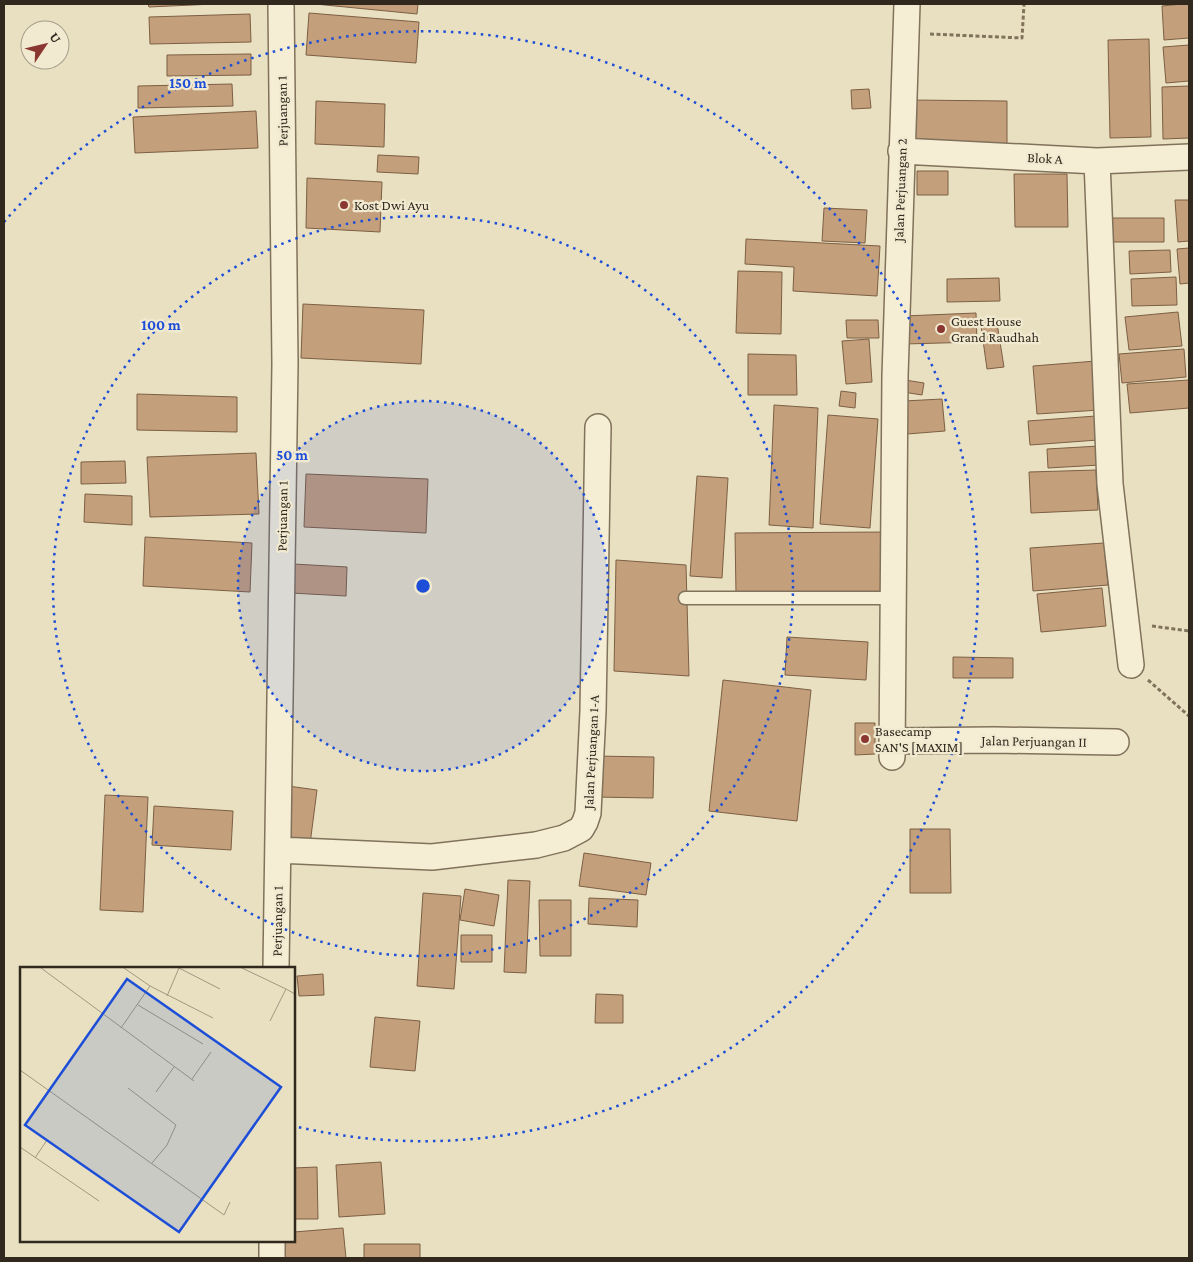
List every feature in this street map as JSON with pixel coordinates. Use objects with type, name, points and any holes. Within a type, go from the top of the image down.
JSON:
[{"type":"street","name":"Perjuangan 1","points":[[276,967],[285,364],[281,4]]},
{"type":"street","name":"Jalan Perjuangan 2","points":[[892,749],[895,376],[907,4]]},
{"type":"street","name":"Blok A","points":[[901,151],[1097,161],[1189,157]]},
{"type":"street","points":[[1097,161],[1110,484],[1131,665]]},
{"type":"street","name":"Jalan Perjuangan 1-A","points":[[278,850],[432,857],[536,845],[564,838],[580,828],[585,822],[588,813],[594,711],[598,427]]},
{"type":"street","name":"Jalan Perjuangan II","points":[[892,749],[995,740],[1116,742]]},
{"type":"street","points":[[272,1242],[272,1258]]},
{"type":"lane","points":[[685,598],[893,598]]},
{"type":"path","points":[[906,33],[1022,38],[1024,4]]},
{"type":"path","points":[[1126,622],[1189,631]]},
{"type":"path","points":[[1131,665],[1189,716]]},
{"type":"building","points":[[148,4],[214,4],[149,7]]},
{"type":"building","points":[[315,4],[418,4],[417,14]]},
{"type":"building","points":[[1189,4],[1189,38],[1164,40],[1162,6]]},
{"type":"building","points":[[309,13],[419,22],[416,63],[306,55]]},
{"type":"building","points":[[250,14],[251,42],[150,44],[149,17]]},
{"type":"building","points":[[1149,39],[1151,137],[1110,138],[1108,40]]},
{"type":"building","points":[[1189,45],[1189,81],[1166,83],[1163,47]]},
{"type":"building","points":[[251,54],[251,75],[167,76],[167,55]]},
{"type":"building","points":[[232,84],[233,106],[138,108],[138,86]]},
{"type":"building","points":[[1189,86],[1189,138],[1163,139],[1162,87]]},
{"type":"building","points":[[869,89],[871,108],[852,109],[851,90]]},
{"type":"building","points":[[911,100],[1007,101],[1007,151],[911,150]]},
{"type":"building","points":[[316,101],[385,104],[384,147],[315,144]]},
{"type":"building","points":[[256,111],[258,148],[135,153],[133,117]]},
{"type":"building","points":[[378,155],[419,157],[418,174],[377,172]]},
{"type":"building","points":[[917,171],[948,171],[948,195],[917,195]]},
{"type":"building","points":[[1014,174],[1067,174],[1068,227],[1015,227]]},
{"type":"building","name":"Kost Dwi Ayu","points":[[307,178],[382,182],[380,232],[306,228]]},
{"type":"building","points":[[1175,200],[1189,200],[1189,241],[1178,242]]},
{"type":"building","points":[[824,208],[867,210],[865,243],[822,241]]},
{"type":"building","points":[[1109,218],[1164,218],[1164,242],[1110,242]]},
{"type":"building","points":[[746,239],[880,246],[877,296],[793,291],[794,267],[745,264]]},
{"type":"building","points":[[1189,248],[1189,283],[1180,284],[1177,249]]},
{"type":"building","points":[[1170,250],[1171,272],[1130,274],[1129,251]]},
{"type":"building","points":[[738,271],[782,272],[781,334],[736,333]]},
{"type":"building","points":[[1176,277],[1177,305],[1132,306],[1131,279]]},
{"type":"building","points":[[999,278],[1000,301],[947,302],[947,279]]},
{"type":"building","points":[[303,304],[424,310],[421,364],[301,358]]},
{"type":"building","points":[[1178,312],[1182,346],[1129,350],[1125,317]]},
{"type":"building","name":"Guest House Grand Raudhah","points":[[976,313],[977,342],[905,344],[904,316]]},
{"type":"building","points":[[996,317],[1004,367],[987,369],[980,319]]},
{"type":"building","points":[[846,320],[878,320],[879,338],[847,338]]},
{"type":"building","points":[[869,339],[872,382],[846,384],[842,341]]},
{"type":"building","points":[[1184,349],[1186,377],[1122,383],[1119,354]]},
{"type":"building","points":[[748,354],[796,355],[797,395],[748,395]]},
{"type":"building","points":[[1096,361],[1100,410],[1037,414],[1033,366]]},
{"type":"building","points":[[905,380],[924,383],[922,395],[903,392]]},
{"type":"building","points":[[1189,380],[1189,408],[1130,413],[1127,384]]},
{"type":"building","points":[[841,391],[856,393],[855,408],[839,406]]},
{"type":"building","points":[[137,394],[237,397],[237,432],[137,430]]},
{"type":"building","points":[[942,399],[945,431],[907,434],[904,401]]},
{"type":"building","points":[[774,405],[818,408],[813,528],[769,525]]},
{"type":"building","points":[[828,415],[878,419],[870,528],[820,524]]},
{"type":"building","points":[[1096,416],[1098,440],[1030,445],[1028,421]]},
{"type":"building","points":[[1099,446],[1100,465],[1048,468],[1047,449]]},
{"type":"building","points":[[256,453],[259,514],[150,517],[147,457]]},
{"type":"building","points":[[125,461],[126,483],[81,484],[81,462]]},
{"type":"building","points":[[1096,470],[1098,510],[1031,513],[1029,472]]},
{"type":"building","points":[[306,474],[428,479],[426,533],[304,527]]},
{"type":"building","points":[[697,476],[728,478],[722,578],[690,576]]},
{"type":"building","points":[[85,494],[132,496],[132,525],[84,522]]},
{"type":"building","points":[[886,532],[887,593],[736,594],[735,533]]},
{"type":"building","points":[[145,537],[252,543],[250,592],[143,586]]},
{"type":"building","points":[[1104,543],[1108,585],[1033,591],[1030,548]]},
{"type":"building","points":[[616,560],[686,565],[689,676],[614,671]]},
{"type":"building","points":[[293,564],[347,567],[346,596],[291,593]]},
{"type":"building","points":[[1102,588],[1106,626],[1041,632],[1037,594]]},
{"type":"building","points":[[787,637],[868,642],[866,680],[785,675]]},
{"type":"building","points":[[953,657],[1013,658],[1013,678],[953,678]]},
{"type":"building","points":[[723,680],[811,690],[797,821],[709,811]]},
{"type":"building","name":"Basecamp SAN'S [MAXIM]","points":[[855,723],[875,723],[875,754],[855,755]]},
{"type":"building","points":[[594,756],[654,757],[653,798],[593,797]]},
{"type":"building","points":[[288,786],[317,790],[310,844],[281,840]]},
{"type":"building","points":[[105,795],[148,797],[143,912],[100,910]]},
{"type":"building","points":[[154,806],[233,811],[231,850],[152,845]]},
{"type":"building","points":[[910,829],[950,829],[951,893],[910,893]]},
{"type":"building","points":[[584,853],[651,863],[646,895],[579,886]]},
{"type":"building","points":[[508,880],[530,881],[526,973],[504,972]]},
{"type":"building","points":[[465,889],[499,895],[494,926],[460,920]]},
{"type":"building","points":[[423,893],[461,896],[454,989],[417,986]]},
{"type":"building","points":[[589,898],[638,900],[637,927],[588,924]]},
{"type":"building","points":[[539,900],[571,900],[571,956],[540,956]]},
{"type":"building","points":[[461,935],[492,935],[492,962],[461,962]]},
{"type":"building","points":[[323,974],[324,995],[299,996],[297,976]]},
{"type":"building","points":[[596,994],[623,995],[623,1023],[595,1023]]},
{"type":"building","points":[[375,1017],[420,1021],[415,1071],[370,1067]]},
{"type":"building","points":[[381,1162],[385,1214],[339,1217],[336,1165]]},
{"type":"building","points":[[317,1167],[318,1219],[295,1219],[295,1168]]},
{"type":"building","points":[[343,1228],[346,1258],[281,1258],[280,1242],[295,1242],[295,1232]]},
{"type":"building","points":[[364,1244],[420,1244],[420,1258],[364,1258]]},
{"type":"place","name":"Kost Dwi Ayu","points":[[344,205]]},
{"type":"place","name":"Guest House Grand Raudhah","points":[[941,329]]},
{"type":"place","name":"Basecamp SAN'S [MAXIM]","points":[[865,739]]}]
